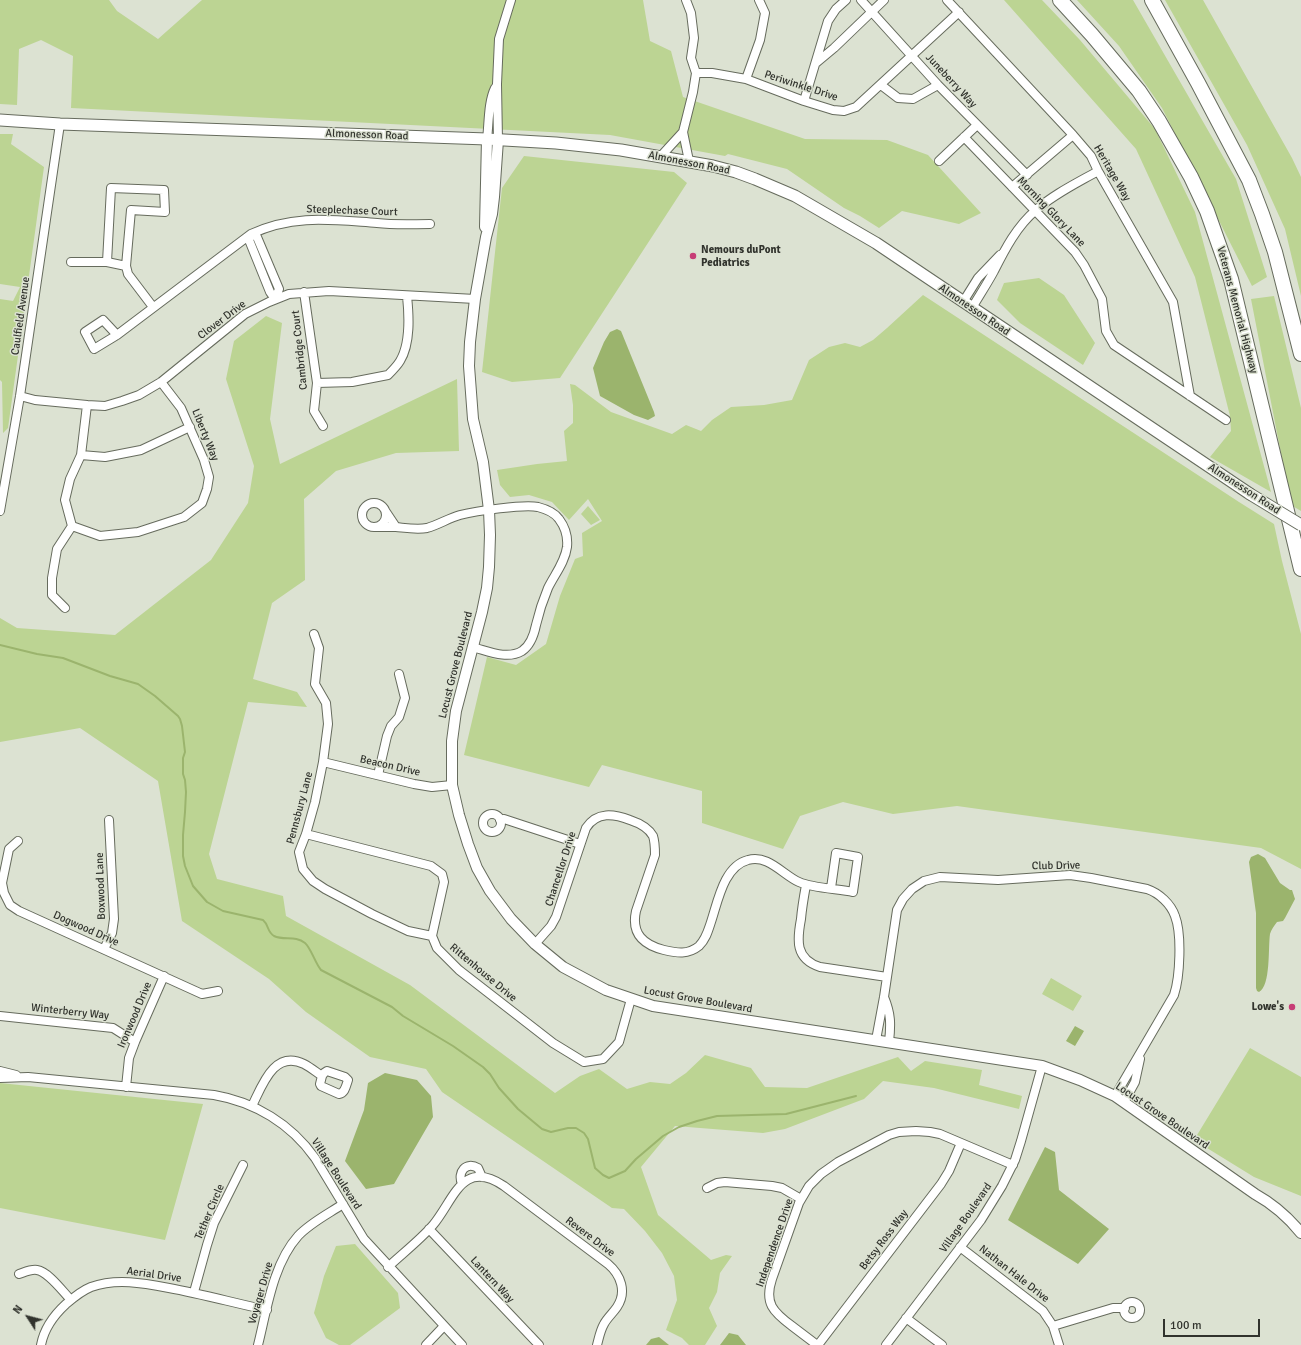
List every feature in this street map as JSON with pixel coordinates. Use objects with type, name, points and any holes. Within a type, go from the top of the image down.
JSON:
[{"type":"highway","name":"Veterans Memorial Highway","points":[[1060,0],[1092,35],[1139,91],[1159,121],[1191,177],[1208,211],[1231,279],[1301,569]]},
{"type":"highway","points":[[1152,0],[1249,180],[1275,252],[1301,354]]},
{"type":"main road","name":"Almonesson Road","points":[[0,120],[60,124],[493,139],[556,143],[661,156],[736,172],[796,196],[876,243],[1250,494],[1301,525]]},
{"type":"street","points":[[493,139],[499,39],[511,0]]},
{"type":"street","points":[[686,0],[692,13],[694,38],[692,58],[696,73],[683,132],[689,161]]},
{"type":"street","points":[[746,79],[760,40],[765,13],[759,0]]},
{"type":"street","points":[[804,101],[828,21],[846,0]]},
{"type":"street","name":"Juneberry Way","points":[[861,0],[938,85],[1027,175]]},
{"type":"street","points":[[816,63],[884,0]]},
{"type":"street","name":"Heritage Way","points":[[947,0],[1091,156],[1098,171],[1173,302],[1190,396]]},
{"type":"street","name":"Periwinkle Drive","points":[[696,73],[712,73],[746,79],[804,101],[832,110],[844,111],[856,107],[959,12]]},
{"type":"street","points":[[881,85],[898,98],[913,100],[938,85]]},
{"type":"street","name":"Caulfield Avenue","points":[[0,511],[20,396],[60,124]]},
{"type":"street","points":[[939,161],[977,125]]},
{"type":"street","points":[[661,156],[683,132]]},
{"type":"street","points":[[1012,187],[1073,135]]},
{"type":"street","name":"Morning Glory Lane","points":[[964,138],[1075,252],[1084,265],[1102,299],[1106,331],[1114,345],[1226,420]]},
{"type":"street","name":"Locust Grove Boulevard","points":[[493,139],[494,197],[475,298],[469,366],[473,419],[483,462],[489,510],[490,545],[487,588],[457,705],[453,728],[452,750],[452,785],[459,815],[468,844],[490,892],[511,919],[535,944],[563,967],[606,990],[631,999],[653,1006],[1042,1066],[1080,1080],[1115,1096],[1124,1102],[1271,1204],[1301,1233]]},
{"type":"street","points":[[963,302],[978,278],[1003,252],[1018,230],[1034,211],[1050,199],[1098,171]]},
{"type":"street","points":[[107,262],[110,188],[164,190],[165,212],[131,210],[126,266],[128,274],[153,307]]},
{"type":"street","name":"Steeplechase Court","points":[[117,335],[251,234],[284,222],[306,219],[379,224],[430,224]]},
{"type":"street","points":[[251,234],[257,237],[279,289],[275,300]]},
{"type":"street","points":[[972,308],[994,272],[1003,252]]},
{"type":"street","points":[[71,262],[107,262],[126,266]]},
{"type":"street","name":"Clover Drive","points":[[20,396],[36,400],[104,406],[139,395],[161,382],[245,314],[289,294],[329,291],[407,296],[475,298]]},
{"type":"street","name":"Cambridge Court","points":[[304,292],[317,383],[314,411],[323,426]]},
{"type":"street","points":[[317,383],[352,382],[388,375],[401,360],[406,347],[409,321],[407,296]]},
{"type":"street","name":"Liberty Way","points":[[72,526],[100,536],[138,532],[184,517],[202,503],[209,477],[204,460],[181,408],[161,382]]},
{"type":"street","points":[[64,608],[52,595],[52,578],[57,549],[72,526],[65,500],[70,479],[81,455],[87,405]]},
{"type":"street","points":[[81,455],[105,458],[141,450],[190,427]]},
{"type":"street","points":[[396,528],[381,505],[370,504],[362,513],[364,521],[369,526],[376,527],[413,529],[424,528],[462,514],[533,506],[552,512],[563,524],[568,542],[564,560],[546,594],[533,638],[528,645],[519,652],[509,655],[502,655],[472,647]]},
{"type":"street","points":[[376,527],[384,522],[386,511]]},
{"type":"street","name":"Pennsbury Lane","points":[[314,634],[319,648],[315,684],[326,703],[328,724],[323,762],[306,834],[299,852],[303,869],[313,882],[372,914],[408,931],[432,936]]},
{"type":"street","points":[[378,775],[387,736],[391,726],[399,717],[405,698],[399,674]]},
{"type":"street","name":"Beacon Drive","points":[[323,762],[426,786],[452,785]]},
{"type":"street","name":"Chancellor Drive","points":[[535,944],[551,926],[556,917],[580,844],[588,825],[594,819],[604,815],[614,815],[639,823],[652,835],[655,855],[634,919],[636,929],[640,937],[646,944],[654,947],[681,953],[696,948],[705,939],[726,878],[738,864],[752,859],[761,859],[806,885],[853,892],[858,857],[836,853],[830,888]]},
{"type":"street","points":[[500,820],[504,819],[580,844]]},
{"type":"street","name":"Boxwood Lane","points":[[104,949],[112,933],[114,919],[109,820]]},
{"type":"street","points":[[306,834],[431,866],[442,874],[444,882],[432,936]]},
{"type":"street","name":"Dogwood Drive","points":[[18,841],[9,849],[2,883],[4,893],[10,905],[19,911],[202,994],[218,991]]},
{"type":"street","name":"Club Drive","points":[[876,1040],[895,920],[900,904],[912,889],[929,879],[948,877],[998,880],[1070,875],[1147,889],[1162,897],[1169,904],[1175,915],[1178,938],[1179,972],[1174,995],[1115,1096]]},
{"type":"street","points":[[806,885],[798,936],[799,945],[803,955],[812,964],[820,967],[887,977]]},
{"type":"street","name":"Rittenhouse Drive","points":[[432,936],[437,948],[459,970],[553,1043],[584,1062],[603,1059],[619,1042],[631,999]]},
{"type":"street","name":"Ironwood Drive","points":[[126,1087],[129,1058],[134,1042],[164,976]]},
{"type":"street","points":[[884,996],[891,1021],[889,1042]]},
{"type":"street","name":"Winterberry Way","points":[[0,1016],[113,1028],[134,1042]]},
{"type":"street","points":[[1124,1102],[1133,1088],[1141,1052]]},
{"type":"street","points":[[252,1106],[264,1080],[272,1069],[281,1062],[293,1060],[304,1064],[322,1076]]},
{"type":"street","name":"Village Boulevard","points":[[886,1345],[960,1247],[992,1203],[1002,1186],[1013,1165],[1023,1136],[1042,1066]]},
{"type":"street","name":"Village Boulevard","points":[[0,1071],[28,1078]]},
{"type":"street","name":"Village Boulevard","points":[[0,1078],[28,1078],[214,1095],[234,1099],[252,1106],[277,1121],[300,1141],[315,1158],[364,1239],[462,1345]]},
{"type":"street","name":"Independence Drive","points":[[817,1345],[777,1314],[772,1306],[769,1296],[772,1279],[801,1198],[815,1180],[832,1165],[889,1135],[904,1131],[925,1131],[934,1133],[1013,1165]]},
{"type":"street","name":"Betsy Ross Way","points":[[817,1345],[941,1184],[961,1143]]},
{"type":"street","name":"Tether Circle","points":[[194,1292],[214,1224],[243,1165]]},
{"type":"street","name":"Revere Drive","points":[[388,1266],[429,1229],[456,1190],[462,1184],[460,1173],[463,1168],[472,1165],[478,1168],[482,1177],[494,1180],[504,1186],[608,1264],[617,1273],[622,1285],[622,1297],[604,1324],[597,1345]]},
{"type":"street","points":[[462,1184],[471,1179],[482,1177]]},
{"type":"street","points":[[707,1188],[717,1183],[725,1182],[772,1186],[782,1188],[801,1198]]},
{"type":"street","name":"Voyager Drive","points":[[258,1345],[280,1264],[288,1248],[299,1235],[343,1204]]},
{"type":"street","name":"Lantern Way","points":[[429,1229],[539,1345]]},
{"type":"street","name":"Nathan Hale Drive","points":[[960,1247],[1048,1316],[1059,1345]]},
{"type":"street","points":[[19,1274],[28,1270],[38,1270],[48,1275],[71,1300]]},
{"type":"street","name":"Aerial Drive","points":[[41,1345],[49,1323],[58,1311],[71,1300],[91,1287],[120,1282],[138,1282],[194,1292],[267,1310]]},
{"type":"street","points":[[1053,1326],[1113,1308],[1125,1308]]},
{"type":"street","points":[[906,1318],[942,1345]]},
{"type":"street","points":[[426,1345],[444,1326]]},
{"type":"shaded area","points":[[0,0],[109,0],[117,11],[158,39],[202,0],[643,0],[650,41],[671,51],[683,97],[805,139],[887,140],[928,155],[981,213],[959,224],[902,211],[879,228],[844,208],[787,169],[728,154],[725,156],[610,135],[71,108],[73,56],[41,40],[19,49],[17,105],[0,104]]},
{"type":"shaded area","points":[[1004,0],[1042,0],[1080,40],[1155,129],[1195,212],[1271,492],[1210,457],[1231,431],[1230,416],[1195,277],[1136,149]]},
{"type":"shaded area","points":[[1077,0],[1133,0],[1236,179],[1267,277],[1252,286],[1162,108],[1119,46]]},
{"type":"shaded area","points":[[1165,0],[1203,0],[1292,158],[1301,177],[1301,296],[1285,229],[1247,145]]},
{"type":"shaded area","points":[[0,134],[13,134],[11,144],[44,167],[8,428],[3,433],[2,382],[0,380],[0,299],[13,301],[20,287],[0,284]]},
{"type":"shaded area","points":[[524,156],[674,172],[687,183],[560,378],[512,382],[482,372],[502,188]]},
{"type":"shaded area","points":[[1039,278],[1064,295],[1095,343],[1083,365],[1020,323],[997,300],[1004,283]]},
{"type":"shaded area","points":[[923,295],[1274,524],[1301,634],[1301,869],[1261,848],[957,806],[893,814],[843,802],[800,816],[783,849],[702,823],[702,791],[602,765],[589,787],[464,755],[487,657],[516,665],[546,644],[560,596],[575,559],[583,556],[582,533],[602,521],[588,499],[569,520],[552,502],[529,495],[510,497],[500,485],[497,470],[567,461],[564,431],[573,423],[573,405],[570,384],[575,385],[611,412],[672,434],[686,425],[701,431],[712,420],[731,407],[764,405],[792,400],[809,360],[829,347],[845,343],[860,347],[873,340]]},
{"type":"shaded area","points":[[1274,296],[1301,408],[1301,511],[1291,505],[1251,299]]},
{"type":"shaded area","points":[[266,316],[282,323],[270,419],[280,464],[457,379],[459,451],[396,453],[336,471],[304,499],[305,580],[272,603],[253,679],[297,692],[307,707],[248,702],[209,854],[217,879],[283,896],[286,916],[410,985],[555,1093],[580,1076],[599,1069],[627,1089],[650,1082],[670,1084],[686,1073],[705,1055],[751,1068],[765,1087],[807,1088],[898,1057],[911,1071],[925,1061],[982,1070],[979,1085],[1022,1096],[1019,1109],[934,1088],[883,1081],[864,1099],[785,1129],[763,1133],[675,1126],[641,1167],[658,1215],[711,1260],[726,1255],[732,1256],[720,1273],[717,1292],[709,1308],[717,1326],[705,1345],[689,1345],[682,1338],[666,1330],[677,1300],[674,1276],[662,1253],[645,1231],[624,1209],[612,1208],[442,1092],[426,1069],[370,1057],[306,1012],[269,979],[182,921],[158,781],[80,728],[0,742],[0,618],[17,628],[115,635],[211,560],[248,503],[254,466],[226,379],[234,341]]},
{"type":"shaded area","points":[[617,329],[621,331],[654,412],[655,416],[648,420],[634,415],[600,396],[593,368],[610,332]]},
{"type":"shaded area","points":[[588,506],[600,520],[591,525],[581,514]]},
{"type":"shaded area","points":[[1258,854],[1265,858],[1280,883],[1292,890],[1295,899],[1283,921],[1277,922],[1270,932],[1266,982],[1259,992],[1256,988],[1256,913],[1249,862],[1251,857]]},
{"type":"shaded area","points":[[1051,978],[1082,996],[1073,1011],[1042,994]]},
{"type":"shaded area","points":[[1075,1026],[1084,1031],[1075,1046],[1066,1041]]},
{"type":"shaded area","points":[[1250,1048],[1301,1077],[1301,1196],[1254,1177],[1194,1140]]},
{"type":"shaded area","points":[[385,1073],[417,1080],[431,1096],[433,1117],[394,1184],[366,1189],[345,1161],[364,1110],[368,1083]]},
{"type":"shaded area","points":[[0,1083],[203,1104],[165,1240],[0,1208]]},
{"type":"shaded area","points":[[1045,1147],[1055,1152],[1059,1190],[1109,1229],[1078,1264],[1008,1220]]},
{"type":"shaded area","points":[[355,1244],[398,1293],[400,1308],[350,1345],[339,1345],[326,1338],[314,1313],[324,1276],[336,1246]]},
{"type":"shaded area","points":[[729,1333],[738,1335],[746,1345],[720,1345]]},
{"type":"shaded area","points":[[659,1337],[669,1345],[646,1345],[651,1339]]},
{"type":"waterway","points":[[0,645],[37,654],[63,658],[110,676],[138,684],[155,696],[178,716],[182,726],[185,752],[183,758],[183,774],[186,792],[183,856],[185,866],[193,886],[207,902],[223,911],[263,920],[270,933],[274,936],[297,939],[305,943],[321,970],[392,1007],[403,1016],[453,1046],[483,1067],[518,1109],[542,1129],[551,1132],[568,1128],[576,1128],[584,1133],[588,1139],[595,1168],[603,1175],[609,1178],[625,1171],[636,1159],[663,1136],[679,1127],[697,1121],[717,1116],[786,1114],[856,1096]]},
{"type":"place","name":"Nemours duPont Pediatrics","points":[[693,256]]},
{"type":"place","name":"Lowe's","points":[[1292,1007]]}]
